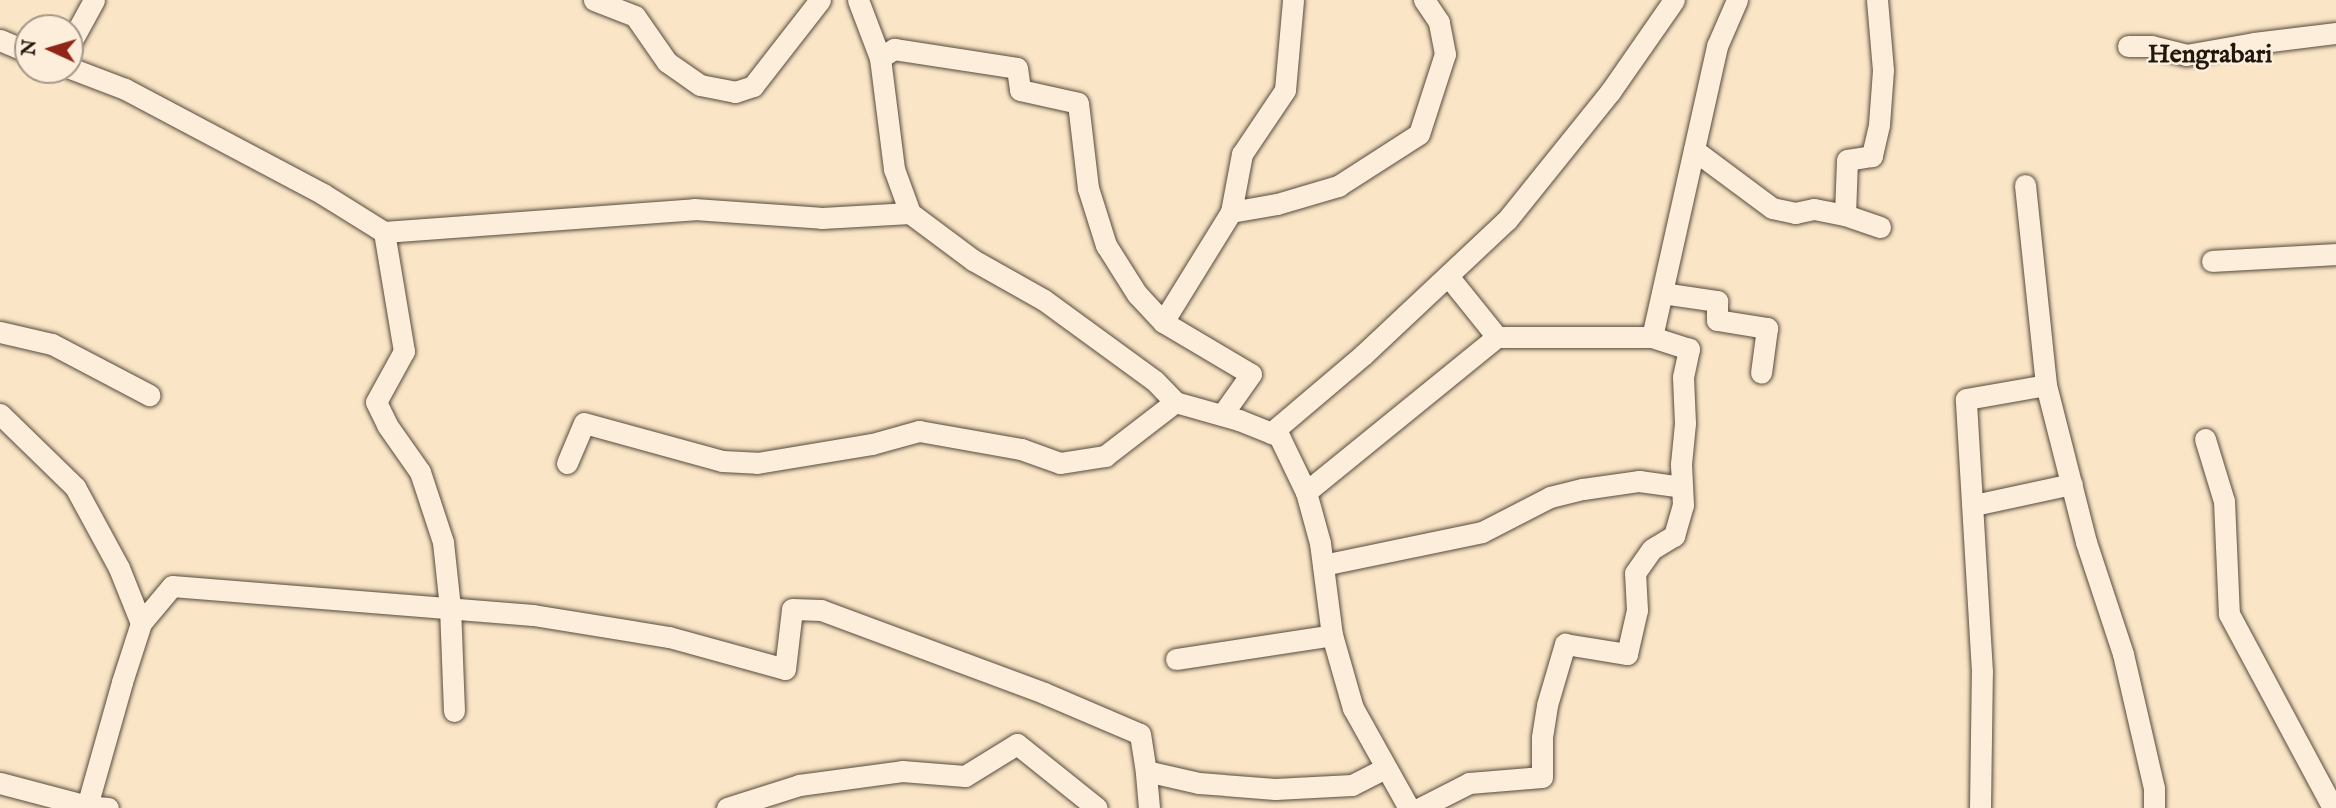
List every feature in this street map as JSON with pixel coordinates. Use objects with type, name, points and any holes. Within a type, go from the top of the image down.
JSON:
[{"type":"street","points":[[84,18],[94,0]]},
{"type":"street","points":[[594,0],[635,16],[667,62],[700,85],[736,92],[753,86],[820,0]]},
{"type":"street","points":[[858,0],[880,58],[894,169],[909,213],[973,260],[1044,300],[1155,381],[1175,402],[1222,415],[1279,436],[1306,492],[1322,565],[1332,635],[1353,708],[1409,808]]},
{"type":"street","points":[[1163,322],[1231,212],[1242,154],[1259,124],[1285,90],[1293,0]]},
{"type":"street","points":[[1231,212],[1277,204],[1338,186],[1419,134],[1445,54],[1438,23],[1424,0]]},
{"type":"street","points":[[1271,433],[1363,355],[1507,220],[1611,92],[1674,0]]},
{"type":"street","points":[[1652,337],[1717,46],[1737,0]]},
{"type":"street","points":[[1845,215],[1847,160],[1872,156],[1879,125],[1884,70],[1877,0]]},
{"type":"street","points":[[2128,46],[2151,46],[2186,55],[2336,33]]},
{"type":"street","points":[[880,58],[894,49],[1017,68],[1020,90],[1078,103],[1088,188],[1106,244],[1137,294],[1163,322],[1205,344],[1251,374],[1222,415]]},
{"type":"street","points":[[84,73],[125,89],[323,194],[383,232],[694,209],[822,218],[909,213]]},
{"type":"street","points":[[1694,150],[1772,208],[1794,213],[1814,209],[1845,215],[1880,227]]},
{"type":"street","points":[[2025,186],[2046,385],[2086,542],[2123,654],[2154,788],[2154,808]]},
{"type":"street","points":[[383,232],[404,351],[376,402],[387,425],[420,472],[443,542],[450,607],[454,711]]},
{"type":"street","points":[[2212,261],[2336,254]]},
{"type":"street","points":[[1448,276],[1497,337]]},
{"type":"street","points":[[1662,293],[1717,301],[1717,320],[1749,328],[1767,328],[1760,373]]},
{"type":"street","points":[[0,332],[52,344],[149,395]]},
{"type":"street","points":[[1306,492],[1497,337],[1652,337],[1689,349],[1683,377],[1683,505],[1674,536],[1652,549],[1635,573],[1637,610],[1627,654],[1564,644],[1547,705],[1542,737],[1542,777],[1469,783],[1420,808]]},
{"type":"street","points":[[1980,808],[1982,672],[1966,399],[2046,385]]},
{"type":"street","points":[[567,463],[584,423],[722,461],[757,463],[872,444],[919,432],[1021,449],[1060,463],[1105,456],[1175,402]]},
{"type":"street","points":[[0,414],[75,487],[120,568],[141,623]]},
{"type":"street","points":[[2205,439],[2224,501],[2229,614],[2333,808]]},
{"type":"street","points":[[1322,565],[1482,532],[1550,497],[1583,489],[1639,481],[1682,487]]},
{"type":"street","points":[[1974,505],[2072,484]]},
{"type":"street","points":[[0,783],[97,807],[141,623],[172,586],[288,598],[450,607],[533,615],[669,637],[785,669],[792,609],[821,610],[1044,693],[1140,734],[1149,808]]},
{"type":"street","points":[[1176,659],[1332,635]]},
{"type":"street","points":[[727,808],[812,783],[902,771],[965,776],[1017,744],[1097,808]]},
{"type":"street","points":[[1146,771],[1199,783],[1275,789],[1352,785],[1385,768]]},
{"type":"district","name":"Hengrabari","points":[[2210,55]]}]
